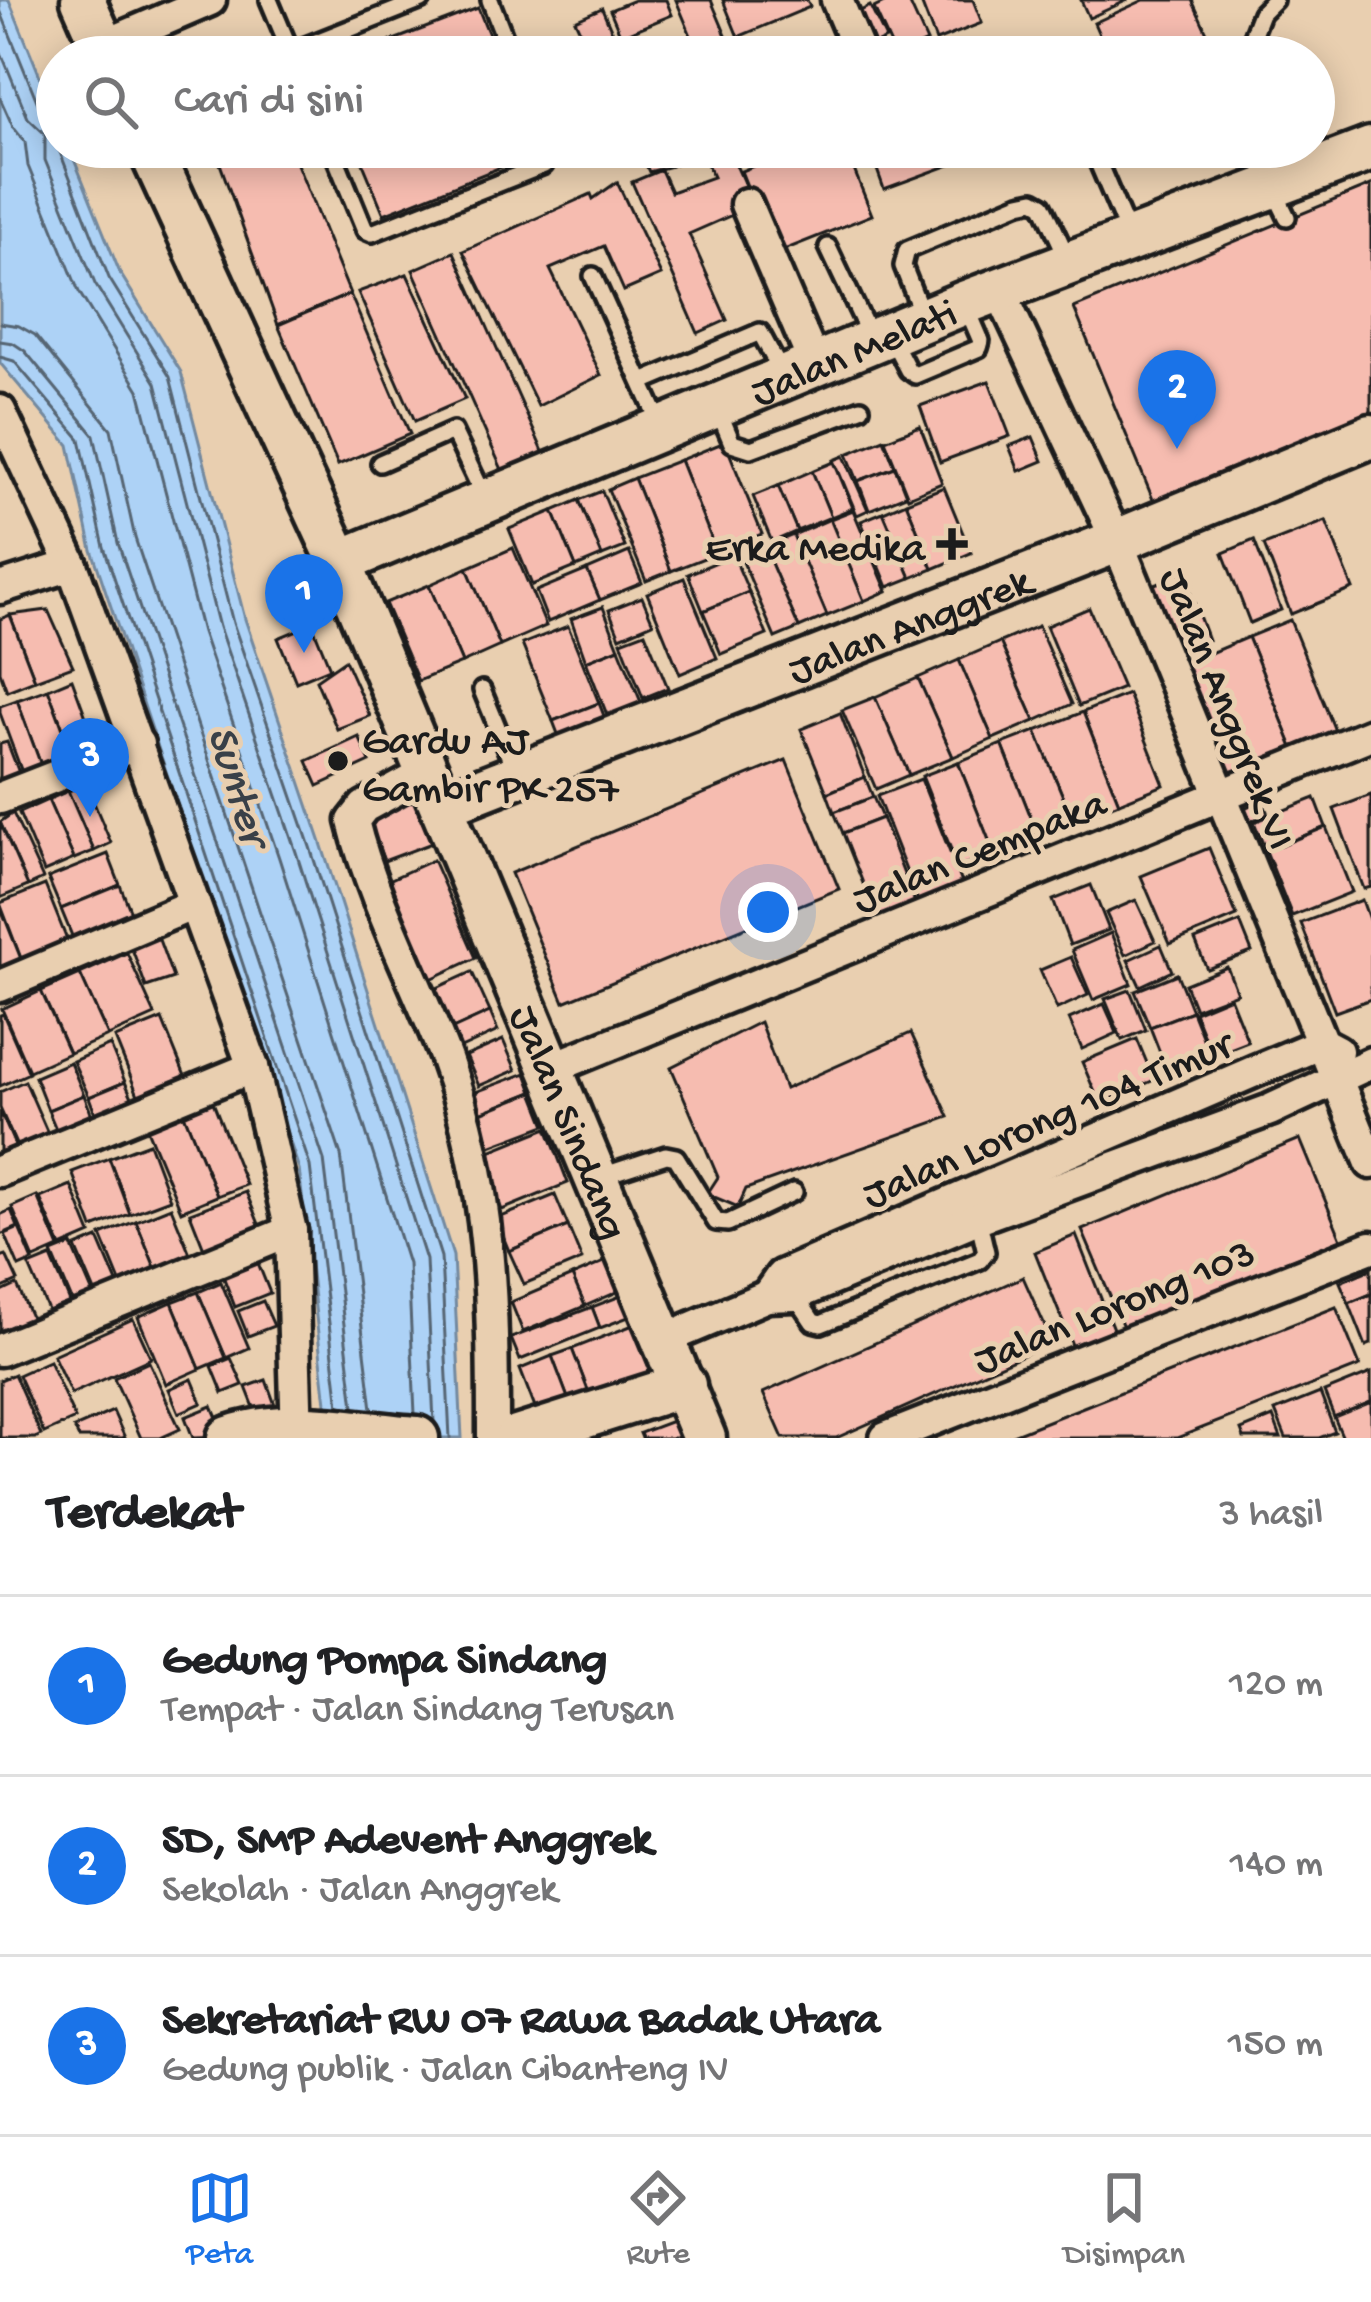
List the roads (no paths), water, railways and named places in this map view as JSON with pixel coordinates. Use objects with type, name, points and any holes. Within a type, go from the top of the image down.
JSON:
[{"type":"street","points":[[83,0],[99,36]]},
{"type":"street","points":[[134,36],[199,2]]},
{"type":"street","points":[[843,2],[854,36]]},
{"type":"street","name":"Jalan Melati","points":[[340,562],[1131,238],[1279,202],[1371,149]]},
{"type":"street","name":"Jalan Sindang","points":[[159,168],[340,562],[704,1438]]},
{"type":"street","points":[[746,204],[800,371]]},
{"type":"street","name":"Jalan Anggrek VI","points":[[981,296],[1117,541],[1371,1163]]},
{"type":"street","points":[[0,411],[72,565],[253,1066],[291,1231],[304,1432]]},
{"type":"street","name":"Jalan Anggrek","points":[[435,789],[517,776],[1117,541],[1371,436]]},
{"type":"street","points":[[0,588],[72,565]]},
{"type":"street","name":"Jalan Cempaka","points":[[550,1069],[1371,734]]},
{"type":"street","points":[[0,798],[138,744]]},
{"type":"street","points":[[435,789],[364,807],[353,821],[447,1063],[478,1174],[493,1290],[493,1438]]},
{"type":"street","points":[[0,986],[194,904]]},
{"type":"street","name":"Jalan Lorong 104 Timur","points":[[781,1295],[781,1276],[1322,1043],[1368,1064]]},
{"type":"street","name":"Jalan Lorong 104 Timur","points":[[665,1339],[1270,1109],[1368,1064]]},
{"type":"street","points":[[0,1171],[253,1066]]},
{"type":"street","points":[[0,1350],[291,1231]]},
{"type":"street","name":"Jalan Lorong 103","points":[[886,1438],[1371,1246]]},
{"type":"street","points":[[517,1438],[684,1385]]},
{"type":"street","points":[[229,1438],[260,1429],[417,1438]]},
{"type":"lane","points":[[269,0],[284,36]]},
{"type":"lane","points":[[337,36],[422,0]]},
{"type":"lane","points":[[490,0],[504,36]]},
{"type":"lane","points":[[1252,36],[1261,13],[1274,0]]},
{"type":"lane","points":[[340,168],[365,230],[372,233],[536,168]]},
{"type":"lane","points":[[1100,168],[1131,238]]},
{"type":"lane","points":[[1263,168],[1279,202]]},
{"type":"lane","points":[[896,332],[907,250],[1020,203],[1034,200],[1043,205],[1069,262]]},
{"type":"lane","points":[[828,247],[896,332]]},
{"type":"lane","points":[[593,276],[662,428]]},
{"type":"lane","points":[[642,382],[760,332],[800,371]]},
{"type":"lane","points":[[716,406],[732,442],[752,448],[861,408]]},
{"type":"lane","points":[[380,463],[453,431],[486,501]]},
{"type":"lane","points":[[482,690],[517,776]]},
{"type":"lane","points":[[597,1178],[666,1155],[676,1157],[707,1211],[716,1222],[728,1223],[794,1192]]},
{"type":"water","name":"Sunter","points":[[0,0],[9,0],[36,66],[36,168],[78,168],[120,273],[181,372],[245,619],[453,1256],[462,1438],[330,1438],[299,1169],[92,550],[69,445],[0,363]]},
{"type":"place","name":"SD, SMP Adevent Anggrek","points":[[1177,449]]},
{"type":"place","name":"Erka Medika","points":[[952,544]]},
{"type":"place","name":"Gedung Pompa Sindang","points":[[304,653]]},
{"type":"place","name":"Gardu AJ Gambir PK 257","points":[[338,761]]},
{"type":"place","name":"Sekretariat RW 07 Rawa Badak Utara","points":[[90,817]]}]
